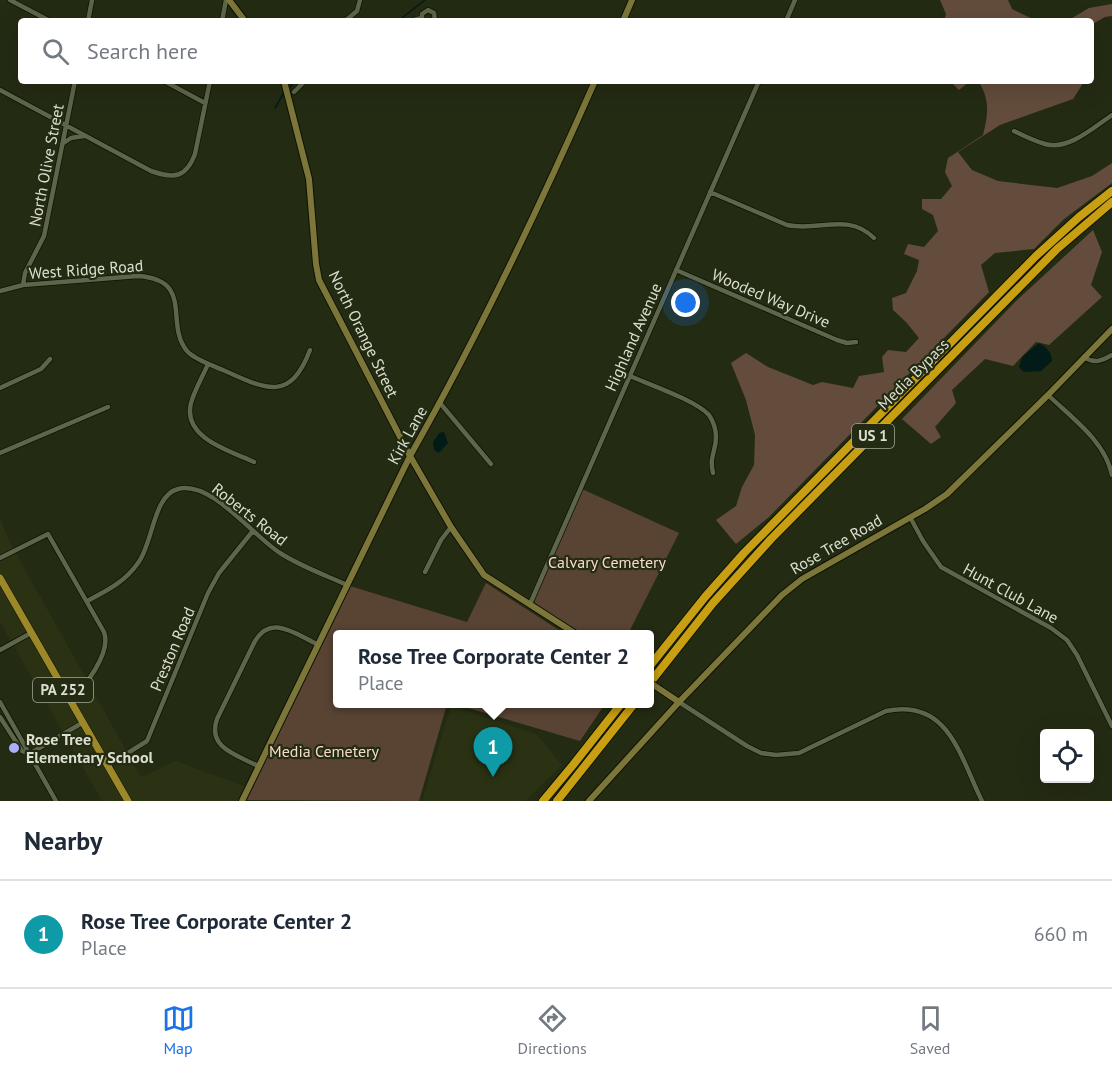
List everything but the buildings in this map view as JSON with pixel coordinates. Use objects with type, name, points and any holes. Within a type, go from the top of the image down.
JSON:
[{"type":"highway","name":"Media Bypass","points":[[654,661],[705,597],[764,532],[1043,249],[1112,191]]},
{"type":"highway","name":"Media Bypass","points":[[654,677],[713,603],[771,539],[1057,249],[1112,202]]},
{"type":"highway","points":[[543,801],[618,708]]},
{"type":"highway","points":[[557,801],[631,708]]},
{"type":"main road","name":"PA 252","points":[[0,578],[128,801]]},
{"type":"street","points":[[10,0],[44,18]]},
{"type":"street","points":[[89,18],[92,0]]},
{"type":"street","points":[[223,18],[228,0]]},
{"type":"street","points":[[228,0],[243,18]]},
{"type":"street","points":[[349,18],[357,11],[360,0]]},
{"type":"street","points":[[624,18],[632,0]]},
{"type":"street","points":[[787,18],[795,0]]},
{"type":"street","points":[[422,18],[423,12],[430,10],[435,18]]},
{"type":"street","name":"North Olive Street","points":[[23,285],[25,273],[44,236],[74,84]]},
{"type":"street","points":[[170,84],[205,103]]},
{"type":"street","points":[[0,90],[151,171],[175,176],[185,172],[195,154],[209,84]]},
{"type":"street","name":"North Orange Street","points":[[285,84],[309,179],[316,264],[320,280],[410,456],[451,527],[484,575],[570,630]]},
{"type":"street","points":[[294,92],[302,84]]},
{"type":"street","name":"Kirk Lane","points":[[242,801],[410,456],[440,403],[523,238],[594,84]]},
{"type":"street","name":"Highland Avenue","points":[[530,604],[758,84]]},
{"type":"street","points":[[1014,131],[1046,145],[1056,146],[1068,143],[1112,115]]},
{"type":"street","points":[[62,144],[71,138],[86,135]]},
{"type":"street","points":[[710,192],[787,225],[797,227],[845,224],[866,230],[874,238]]},
{"type":"street","name":"Wooded Way Drive","points":[[676,270],[837,340],[847,343],[856,342]]},
{"type":"street","name":"West Ridge Road","points":[[0,291],[23,285],[138,276],[163,281],[175,299],[181,340],[189,353],[257,386],[280,387],[289,383],[297,376],[310,350]]},
{"type":"street","name":"Rose Tree Road","points":[[589,801],[679,702],[795,584],[947,494],[1112,329]]},
{"type":"street","points":[[1084,357],[1098,362],[1112,356]]},
{"type":"street","points":[[0,388],[41,369],[50,359]]},
{"type":"street","points":[[208,364],[191,403],[195,426],[206,440],[254,462]]},
{"type":"street","points":[[630,376],[699,407],[710,417],[716,438],[710,462],[713,473]]},
{"type":"street","points":[[1048,395],[1102,450],[1109,462],[1112,475]]},
{"type":"street","points":[[440,403],[491,464]]},
{"type":"street","points":[[0,453],[108,407]]},
{"type":"street","name":"Roberts Road","points":[[87,601],[120,582],[137,565],[146,550],[162,501],[174,490],[191,488],[212,497],[252,532],[288,558],[347,585]]},
{"type":"street","name":"Hunt Club Lane","points":[[910,517],[941,567],[1052,628],[1067,640],[1077,655],[1112,726]]},
{"type":"street","points":[[425,572],[441,540],[451,527]]},
{"type":"street","name":"Preston Road","points":[[107,766],[147,741],[208,593],[219,573],[252,532]]},
{"type":"street","points":[[0,558],[48,534],[104,632],[106,644],[100,659],[87,681],[70,702]]},
{"type":"street","points":[[258,765],[220,745],[214,732],[217,719],[258,635],[265,629],[284,628],[317,644]]},
{"type":"street","points":[[0,650],[31,633]]},
{"type":"street","points":[[654,686],[747,746],[761,753],[776,755],[799,753],[886,711],[901,708],[931,715],[950,735],[982,801]]},
{"type":"street","points":[[0,702],[56,801]]},
{"type":"street","points":[[0,717],[22,751],[29,754]]},
{"type":"street","points":[[29,754],[82,723]]},
{"type":"shaded area","points":[[940,0],[1008,0],[1012,9],[1031,18],[945,18],[946,14]]},
{"type":"shaded area","points":[[1112,4],[1112,16],[1094,23],[1094,18],[1072,18],[1089,8]]},
{"type":"shaded area","points":[[953,84],[966,84],[959,90]]},
{"type":"shaded area","points":[[980,84],[1082,85],[1073,99],[1000,125],[958,152],[972,170],[998,181],[1057,188],[1092,176],[1112,163],[1112,183],[1064,219],[1034,249],[995,253],[981,265],[989,292],[769,517],[736,544],[716,520],[736,506],[742,487],[754,465],[755,435],[746,400],[731,363],[746,353],[768,367],[813,385],[822,382],[853,388],[859,376],[884,372],[882,357],[888,350],[906,352],[919,338],[893,310],[892,298],[906,293],[917,271],[919,260],[904,254],[908,244],[924,247],[938,231],[933,215],[922,209],[922,199],[941,199],[952,186],[945,172],[948,158],[983,135],[987,115],[985,96]]},
{"type":"shaded area","points":[[1093,230],[1102,252],[1091,285],[1102,297],[1049,345],[1036,342],[1013,366],[985,359],[952,390],[956,403],[935,427],[941,437],[931,444],[902,419],[1016,301]]},
{"type":"shaded area","points":[[0,517],[8,539],[141,777],[176,761],[246,787],[244,801],[102,801],[0,622]]},
{"type":"shaded area","points":[[450,708],[457,708],[536,734],[562,765],[525,801],[422,801]]},
{"type":"green space","name":"Calvary Cemetery","points":[[582,489],[679,533],[630,630],[575,630],[535,603],[534,598]]},
{"type":"green space","name":"Media Cemetery","points":[[486,583],[559,630],[333,630],[333,708],[446,708],[419,801],[244,800],[350,586],[467,622]]},
{"type":"green space","points":[[469,708],[602,708],[580,741]]},
{"type":"water","points":[[1039,343],[1048,350],[1052,361],[1041,371],[1024,372],[1019,367],[1022,357]]},
{"type":"water","points":[[444,432],[448,443],[439,453],[434,450],[433,442],[439,433]]},
{"type":"waterway","points":[[402,18],[425,0]]},
{"type":"waterway","points":[[289,88],[292,84]]},
{"type":"waterway","points":[[275,108],[285,91]]},
{"type":"place","name":"Rose Tree Elementary School","points":[[14,748]]},
{"type":"place","name":"Rose Tree Corporate Center 2","points":[[493,777]]}]
